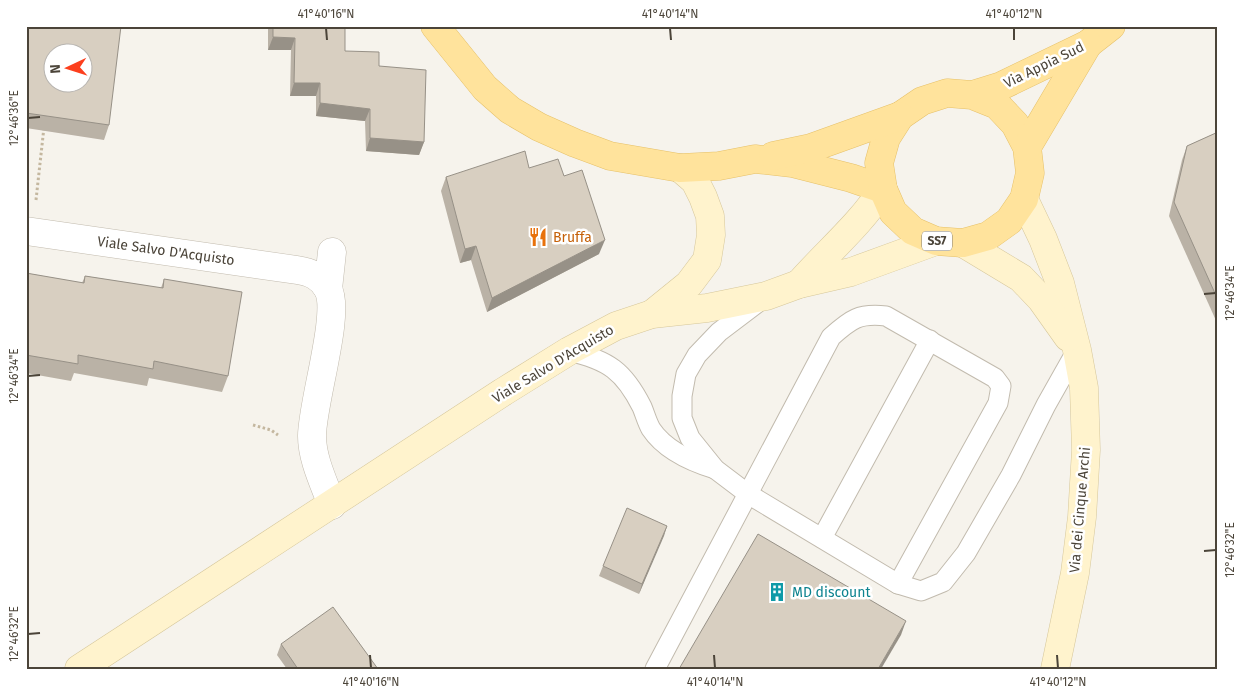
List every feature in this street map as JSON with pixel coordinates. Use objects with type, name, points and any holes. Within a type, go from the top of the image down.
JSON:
[{"type":"main road","name":"SS7","points":[[435,26],[484,88],[510,110],[539,127],[610,156],[680,168],[720,166],[811,148],[900,116],[922,100],[947,93],[972,95],[997,106],[1015,124],[1027,147],[1030,173],[1024,199],[1009,221],[988,236],[963,243],[936,241],[913,231],[906,225],[894,212],[882,189],[880,163],[886,138],[900,116]]},
{"type":"main road","name":"Via Appia Sud","points":[[972,95],[1001,86],[1088,44],[1111,26]]},
{"type":"main road","name":"SS7","points":[[1027,147],[1088,44]]},
{"type":"main road","name":"SS7","points":[[755,160],[792,163],[852,178],[882,189]]},
{"type":"main road","points":[[652,314],[689,284],[707,260],[711,235],[710,216],[695,181],[680,168]]},
{"type":"main road","points":[[799,284],[822,257],[861,220],[882,189]]},
{"type":"main road","name":"Via dei Cinque Archi","points":[[1024,199],[1043,239],[1060,283],[1077,350],[1084,388],[1086,450],[1082,517],[1075,573],[1055,669]]},
{"type":"main road","name":"Viale Salvo D'Acquisto","points":[[79,669],[569,351],[616,326],[652,314],[707,308],[766,296],[799,284],[851,272],[936,241]]},
{"type":"main road","points":[[963,243],[1020,278],[1041,300],[1077,350]]},
{"type":"street","name":"Viale Salvo D'Acquisto","points":[[26,232],[307,272],[316,275],[328,289]]},
{"type":"street","points":[[332,252],[328,289],[331,298],[330,322],[312,434],[316,457],[332,505]]},
{"type":"lane","points":[[766,296],[719,332],[697,355],[686,374],[682,396],[682,418],[690,438],[715,469],[748,494],[898,584],[920,591],[943,582],[966,553],[1011,475],[1046,405],[1077,350]]},
{"type":"lane","points":[[655,669],[831,337],[850,320],[870,314],[886,316],[930,340],[995,378],[1001,386],[998,403],[898,584]]},
{"type":"lane","points":[[822,538],[930,340]]},
{"type":"lane","points":[[569,351],[594,357],[616,370],[631,387],[651,429],[667,445],[694,463],[715,469]]},
{"type":"path","points":[[38,184],[45,122]]},
{"type":"path","points":[[253,425],[272,430]]},
{"type":"building","points":[[26,26],[121,26],[109,125],[26,113]]},
{"type":"building","points":[[273,26],[345,26],[345,51],[379,52],[379,66],[426,70],[424,142],[370,138],[370,109],[320,103],[320,83],[294,83],[295,38],[273,37]]},
{"type":"building","points":[[1218,132],[1218,300],[1174,202],[1187,146]]},
{"type":"building","points":[[525,151],[529,168],[558,159],[564,176],[582,170],[605,240],[492,298],[476,246],[465,249],[446,177]]},
{"type":"building","points":[[26,273],[84,283],[85,276],[163,288],[164,279],[242,292],[228,376],[154,361],[153,369],[78,355],[78,364],[26,355]]},
{"type":"building","points":[[627,508],[667,526],[642,584],[603,566]]},
{"type":"building","name":"MD discount","points":[[758,534],[906,621],[878,669],[679,669]]},
{"type":"building","points":[[333,607],[378,669],[298,669],[281,644]]},
{"type":"place","name":"Bruffa","points":[[538,237]]},
{"type":"place","name":"MD discount","points":[[777,592]]}]
